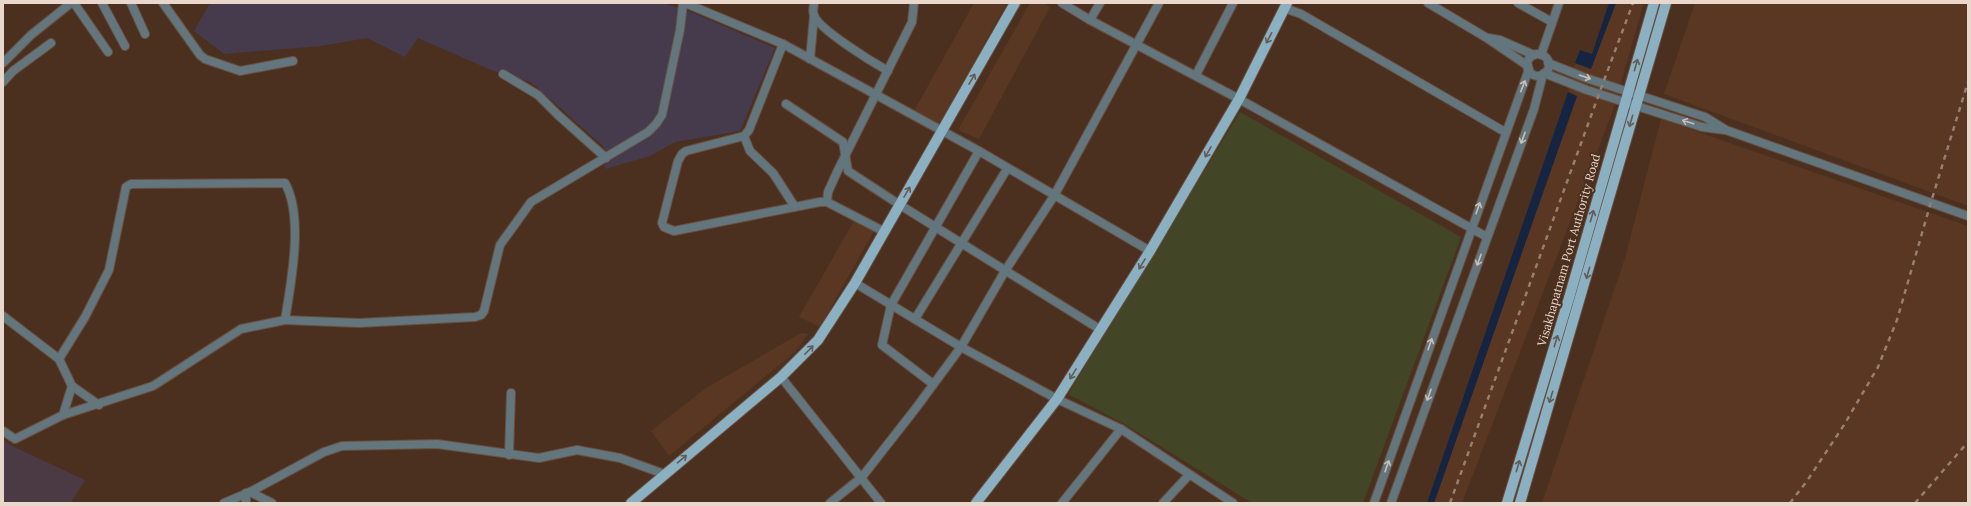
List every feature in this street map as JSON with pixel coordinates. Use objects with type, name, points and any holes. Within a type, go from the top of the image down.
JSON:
[{"type":"main road","points":[[636,501],[664,474],[781,377],[818,340],[855,283],[885,232],[1015,3]]},
{"type":"main road","name":"Visakhapatnam Port Authority Road","points":[[1507,503],[1563,320],[1654,3]]},
{"type":"main road","name":"Visakhapatnam Port Authority Road","points":[[1520,503],[1666,3]]},
{"type":"main road","points":[[976,503],[1057,399],[1101,330],[1150,251],[1239,99],[1286,5]]},
{"type":"street","points":[[3,63],[31,35],[72,3],[108,52]]},
{"type":"street","points":[[102,3],[125,46]]},
{"type":"street","points":[[132,3],[145,34]]},
{"type":"street","points":[[163,3],[200,56],[205,59],[240,71],[294,61]]},
{"type":"street","points":[[5,436],[15,439],[22,437],[63,415],[99,405],[153,386],[241,328],[285,320],[359,323],[475,317],[481,315],[484,311],[500,245],[531,202],[648,132],[662,115],[680,30],[684,3],[783,44],[979,151],[1007,169],[1150,251]]},
{"type":"street","points":[[810,59],[814,3]]},
{"type":"street","points":[[827,202],[828,192],[912,22],[914,3]]},
{"type":"street","points":[[1062,3],[1090,20],[1196,75],[1487,237]]},
{"type":"street","points":[[1090,20],[1100,3]]},
{"type":"street","points":[[830,503],[862,478],[961,347],[1005,271],[1054,196],[1159,3]]},
{"type":"street","points":[[1196,75],[1233,3]]},
{"type":"street","points":[[1428,3],[1487,38],[1528,68],[1533,74],[1544,74],[1702,127],[1726,130]]},
{"type":"street","points":[[1518,3],[1552,22]]},
{"type":"street","points":[[1374,503],[1528,68],[1529,60],[1537,55],[1559,3]]},
{"type":"street","points":[[1286,5],[1505,132]]},
{"type":"street","points":[[814,16],[816,21],[854,51],[888,71]]},
{"type":"street","points":[[1391,503],[1534,109],[1544,74],[1548,69],[1547,58],[1500,40],[1487,38]]},
{"type":"street","points":[[3,82],[13,71],[50,43]]},
{"type":"street","points":[[783,44],[749,130],[744,136],[686,151],[682,154],[678,161],[662,223],[664,227],[674,231],[820,202],[827,202],[885,232]]},
{"type":"street","points":[[1548,63],[1586,78],[1705,117],[1726,130],[1968,216]]},
{"type":"street","points":[[503,74],[538,94],[558,115],[606,158]]},
{"type":"street","points":[[786,104],[843,142],[848,171],[1101,330]]},
{"type":"street","points":[[744,136],[750,151],[773,173],[795,207]]},
{"type":"street","points":[[933,384],[882,345],[891,305],[979,151]]},
{"type":"street","points":[[915,319],[1007,169]]},
{"type":"street","points":[[59,359],[85,317],[109,270],[124,192],[126,187],[130,184],[285,183],[290,191],[294,220],[293,268],[285,320]]},
{"type":"street","points":[[855,283],[961,347],[1057,399],[1121,429],[1233,503]]},
{"type":"street","points":[[3,316],[59,359],[72,386],[99,405]]},
{"type":"street","points":[[781,377],[881,503]]},
{"type":"street","points":[[63,415],[72,386]]},
{"type":"street","points":[[509,455],[511,392]]},
{"type":"street","points":[[1062,503],[1121,429]]},
{"type":"street","points":[[224,503],[324,452],[342,446],[437,444],[539,458],[577,450],[620,458],[664,474]]},
{"type":"street","points":[[1163,503],[1189,475]]},
{"type":"street","points":[[246,503],[248,492]]},
{"type":"street","points":[[248,492],[272,503]]},
{"type":"shaded area","points":[[210,3],[663,3],[691,12],[775,48],[740,131],[675,142],[650,156],[605,169],[604,147],[531,82],[491,70],[418,38],[405,57],[367,38],[321,46],[224,54],[194,31]]},
{"type":"shaded area","points":[[974,3],[1007,3],[938,126],[913,113]]},
{"type":"shaded area","points":[[1030,3],[1044,3],[1050,7],[979,139],[958,130]]},
{"type":"shaded area","points":[[1616,3],[1644,3],[1612,113],[1462,503],[1434,503],[1577,96],[1568,92],[1575,63],[1591,69]]},
{"type":"shaded area","points":[[1695,3],[1968,3],[1968,206],[1664,94]]},
{"type":"shaded area","points":[[1661,119],[1968,226],[1968,503],[1542,503],[1625,258]]},
{"type":"shaded area","points":[[855,219],[875,229],[820,327],[799,317]]},
{"type":"shaded area","points":[[801,333],[808,334],[795,352],[669,456],[651,431],[706,388]]},
{"type":"shaded area","points":[[3,439],[12,446],[85,480],[71,503],[3,503]]},
{"type":"green space","points":[[1240,112],[1461,237],[1363,503],[1252,503],[1126,425],[1068,394]]},
{"type":"water","points":[[1609,3],[1616,3],[1591,69],[1575,63],[1580,50],[1592,54]]},
{"type":"water","points":[[1568,92],[1577,96],[1434,503],[1427,503]]},
{"type":"railway","points":[[1450,503],[1633,3]]},
{"type":"railway","points":[[1790,503],[1807,481],[1844,425],[1878,367],[1897,320],[1968,82]]},
{"type":"railway","points":[[1915,503],[1968,442]]}]
